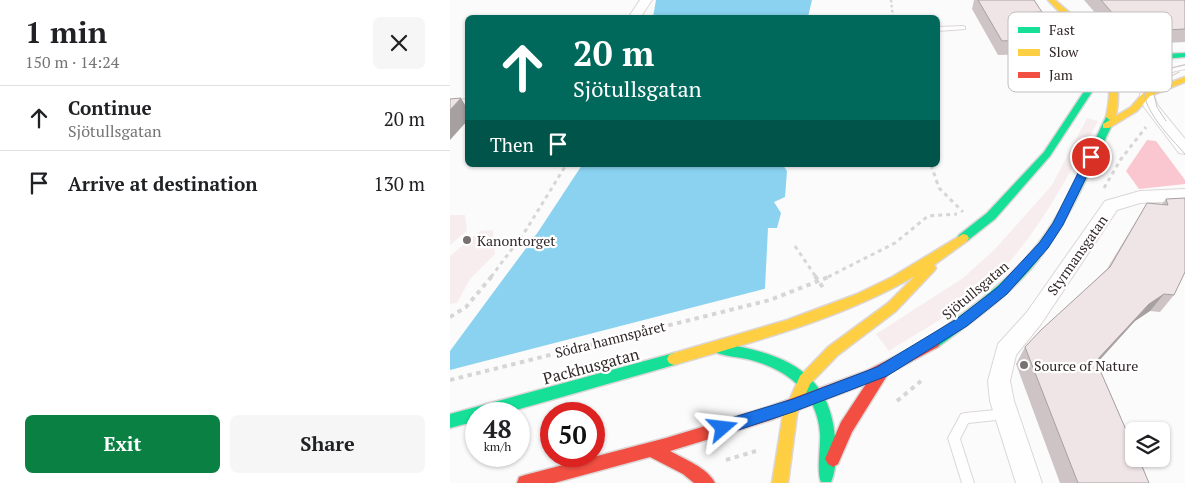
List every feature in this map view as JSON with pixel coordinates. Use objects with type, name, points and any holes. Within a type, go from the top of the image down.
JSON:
[{"type":"main road","points":[[1045,0],[1052,12]]},
{"type":"main road","name":"Sjötullsgatan","points":[[1051,0],[1064,12]]},
{"type":"main road","points":[[1172,56],[1185,55]]},
{"type":"main road","points":[[1172,84],[1185,79]]},
{"type":"main road","points":[[714,349],[838,309],[940,256],[991,216],[1025,180],[1047,154],[1072,119],[1087,92]]},
{"type":"main road","name":"Sjötullsgatan","points":[[793,405],[882,372],[962,322],[1002,290],[1026,266],[1058,225],[1106,126],[1117,92]]},
{"type":"main road","points":[[1106,126],[1134,109],[1147,94],[1152,92]]},
{"type":"main road","points":[[780,483],[793,405],[806,380],[828,353],[878,319],[906,296],[940,256]]},
{"type":"main road","points":[[714,349],[762,356],[784,365],[806,380],[818,396],[829,432],[825,480]]},
{"type":"main road","name":"Packhusgatan","points":[[521,402],[714,349]]},
{"type":"main road","points":[[825,480],[846,427],[882,372]]},
{"type":"main road","points":[[525,483],[650,449],[793,405]]},
{"type":"main road","name":"Packhusgatan","points":[[450,421],[465,417]]},
{"type":"main road","points":[[650,449],[688,469],[707,483]]},
{"type":"street","points":[[636,15],[646,0]]},
{"type":"street","points":[[1147,94],[1152,107],[1185,149]]},
{"type":"street","points":[[450,104],[465,103]]},
{"type":"street","name":"Styrmansgatan","points":[[1006,414],[999,380],[1001,365],[1006,351],[1034,318],[1112,205],[1140,196],[1185,194]]},
{"type":"street","points":[[1006,414],[1029,483]]},
{"type":"lane","points":[[940,28],[963,28]]},
{"type":"lane","points":[[1172,70],[1185,67]]},
{"type":"lane","points":[[968,483],[954,438],[966,418],[1006,414]]},
{"type":"path","points":[[891,0],[893,15]]},
{"type":"path","points":[[450,316],[466,308],[487,283],[530,224],[565,167]]},
{"type":"path","points":[[932,167],[938,188],[965,214]]},
{"type":"path","name":"Södra hamnspåret","points":[[450,380],[770,300],[818,282],[868,258],[915,230],[928,216]]},
{"type":"path","points":[[795,246],[818,282]]},
{"type":"shaded area","points":[[1087,118],[1098,121],[1044,215],[1012,259],[994,279],[973,297],[889,351],[876,334],[963,278],[995,249],[1052,185]]},
{"type":"shaded area","points":[[1147,140],[1156,141],[1185,180],[1185,184],[1139,189],[1126,171]]},
{"type":"shaded area","points":[[450,215],[465,215],[467,231],[450,245]]},
{"type":"shaded area","points":[[493,230],[495,254],[470,279],[457,303],[450,304],[450,256],[480,231]]},
{"type":"water","points":[[656,0],[812,0],[808,15],[653,15]]},
{"type":"water","points":[[581,167],[784,167],[787,171],[785,197],[774,202],[781,213],[777,228],[768,228],[765,288],[735,483],[450,483],[450,351],[538,232]]},
{"type":"pier","points":[[768,288],[738,483],[450,483],[450,370]]},
{"type":"building","points":[[978,0],[1034,0],[1042,12],[1008,12],[1008,41],[1002,41]]},
{"type":"building","points":[[1101,0],[1185,0],[1185,29],[1172,30],[1172,12],[1112,12]]},
{"type":"building","points":[[461,98],[450,110],[450,99]]},
{"type":"building","points":[[1185,198],[1185,272],[1174,295],[1164,294],[1149,304],[1096,361],[1125,427],[1125,467],[1142,467],[1149,483],[1078,483],[1025,347],[1110,267],[1147,203],[1168,205],[1166,199]]},
{"type":"tram line","points":[[1172,68],[1185,65]]},
{"type":"tram line","points":[[1172,76],[1179,72]]},
{"type":"tram line","points":[[1145,92],[1145,97],[1155,118],[1185,154]]},
{"type":"tram line","points":[[1153,92],[1157,107],[1166,121]]},
{"type":"traffic: fast","points":[[1172,56],[1185,55]]},
{"type":"traffic: fast","points":[[963,238],[991,216],[1047,154],[1088,92]]},
{"type":"traffic: fast","points":[[933,343],[990,301],[1027,265],[1043,246],[1066,209],[1111,117]]},
{"type":"traffic: fast","points":[[722,349],[751,354],[775,362],[794,372],[809,385],[820,402],[826,423],[828,448],[826,477]]},
{"type":"traffic: fast","points":[[520,402],[674,359]]},
{"type":"traffic: fast","points":[[450,421],[465,417]]},
{"type":"traffic: slow","points":[[1051,0],[1064,12]]},
{"type":"traffic: slow","points":[[1172,84],[1185,79]]},
{"type":"traffic: slow","points":[[1111,117],[1115,92]]},
{"type":"traffic: slow","points":[[1106,126],[1134,109],[1147,94],[1152,92]]},
{"type":"traffic: slow","points":[[674,359],[787,325],[861,298],[931,261],[963,238]]},
{"type":"traffic: slow","points":[[780,483],[790,414],[805,380],[833,351],[892,307],[930,268]]},
{"type":"traffic: jam","points":[[525,483],[666,445],[771,413],[871,375],[902,361],[933,343]]},
{"type":"traffic: jam","points":[[833,459],[846,427],[882,372]]},
{"type":"traffic: jam","points":[[650,449],[688,469],[707,483]]},
{"type":"place","name":"Kanontorget","points":[[467,240]]},
{"type":"place","name":"Source of Nature","points":[[1024,365]]},
{"type":"route","points":[[723,428],[793,405],[882,372],[962,322],[1002,290],[1044,245],[1058,225],[1091,157]]}]
